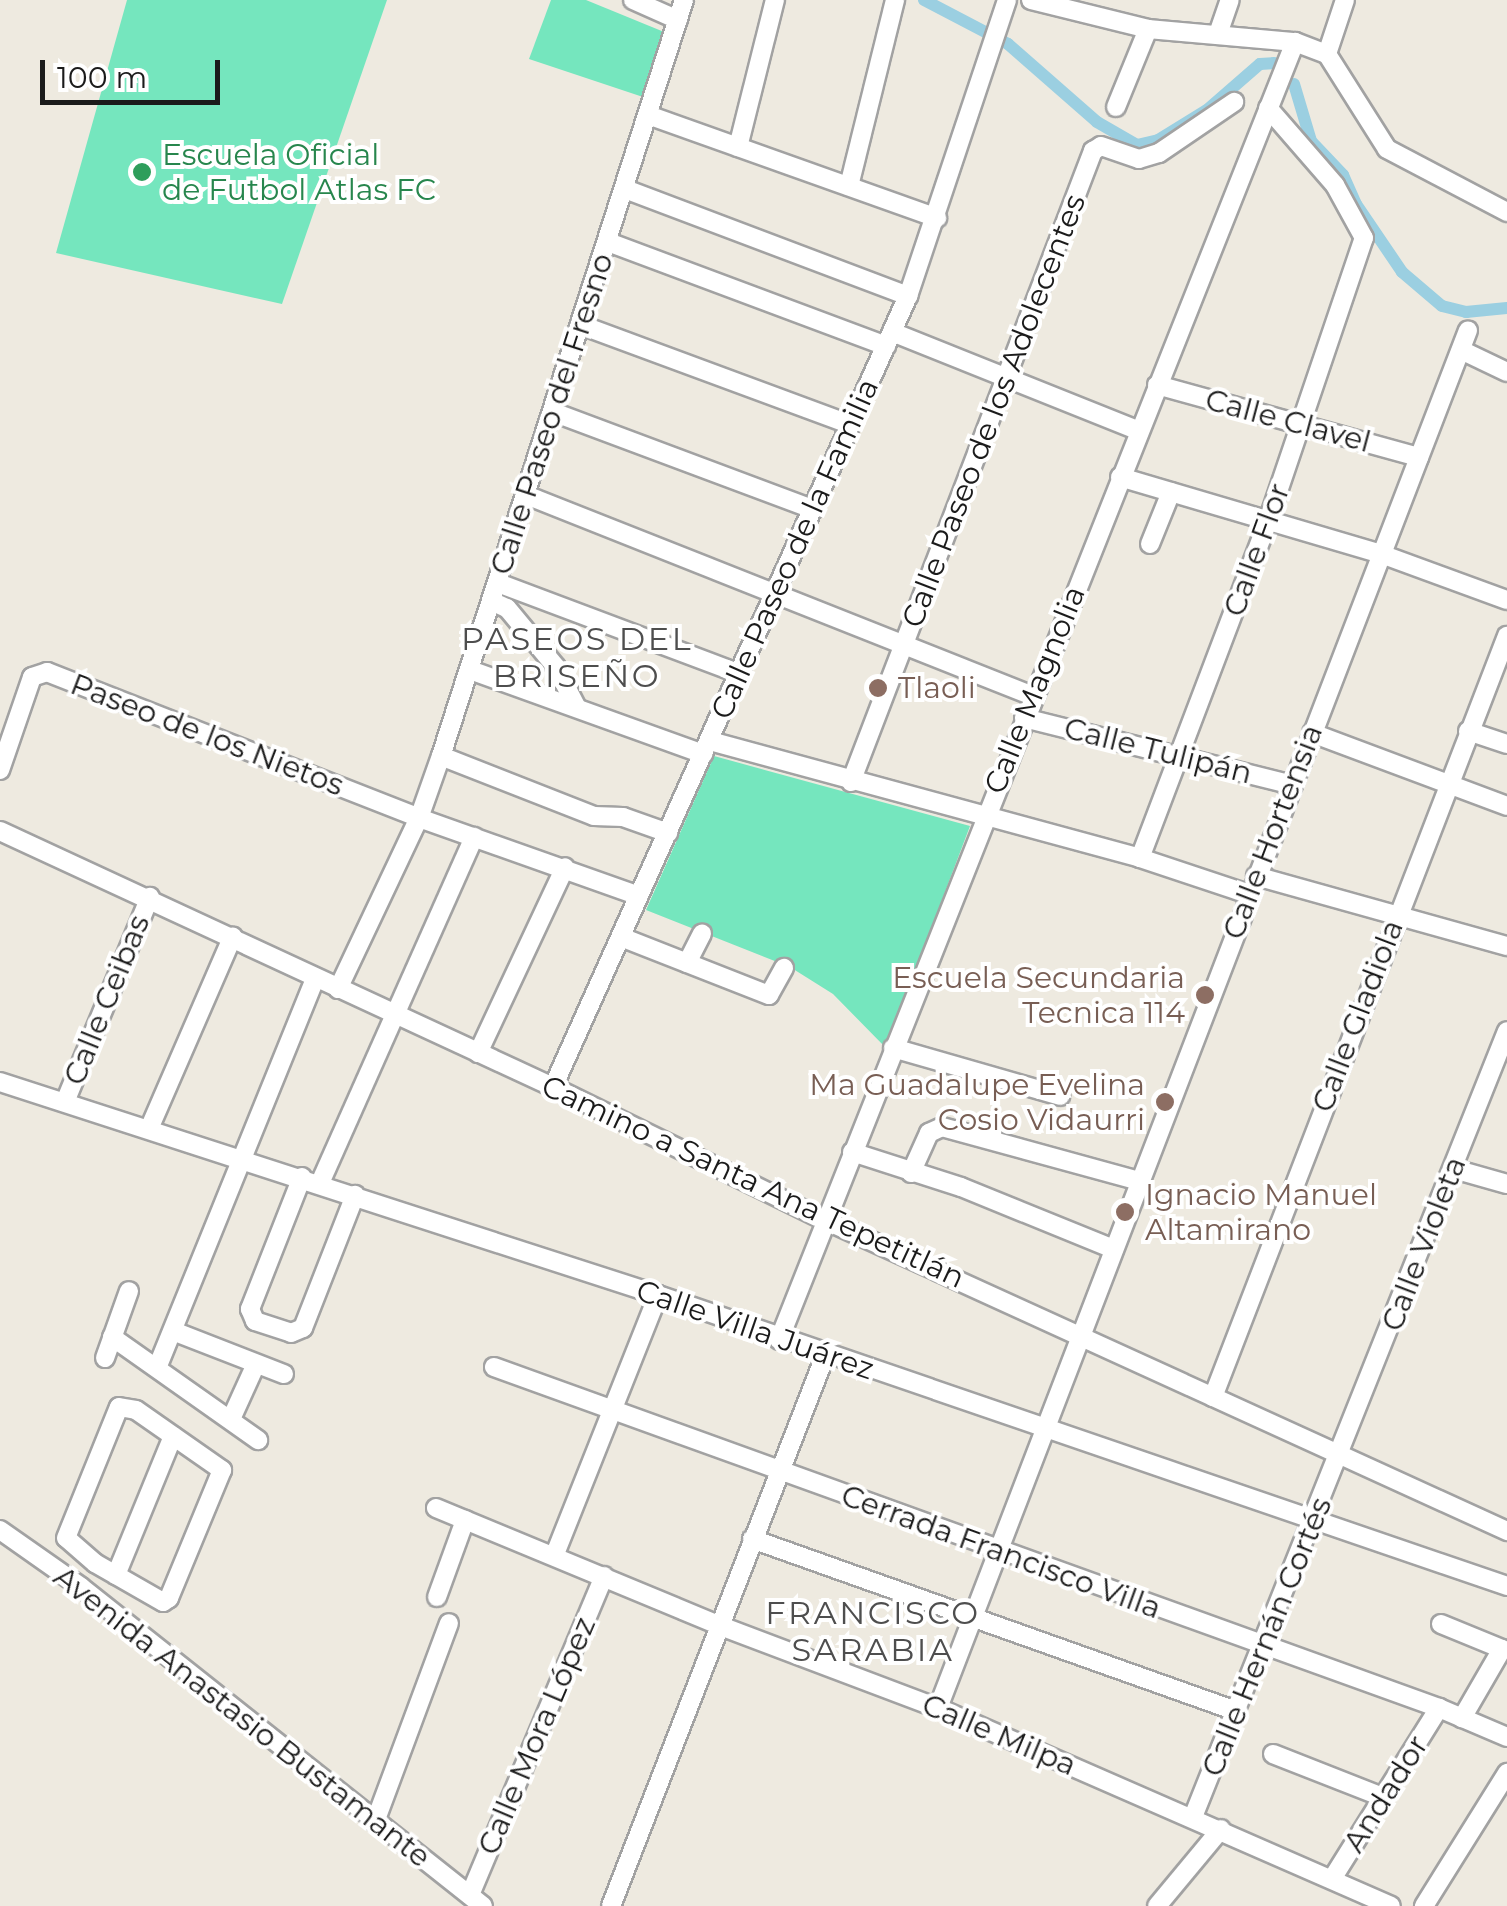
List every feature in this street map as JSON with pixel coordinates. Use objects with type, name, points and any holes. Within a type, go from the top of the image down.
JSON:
[{"type":"street","points":[[632,0],[678,20]]},
{"type":"street","name":"Calle Paseo del Fresno","points":[[338,989],[419,818],[442,756],[684,0]]},
{"type":"street","points":[[738,146],[775,0]]},
{"type":"street","points":[[848,186],[895,0]]},
{"type":"street","name":"Calle Paseo de la Familia","points":[[553,1086],[908,296],[1008,0]]},
{"type":"street","points":[[1032,0],[1148,29],[1295,42],[1327,54],[1387,150],[1507,212]]},
{"type":"street","points":[[1106,21],[1113,0]]},
{"type":"street","points":[[1218,34],[1230,0]]},
{"type":"street","points":[[1327,54],[1345,0]]},
{"type":"street","points":[[1116,107],[1148,29]]},
{"type":"street","name":"Calle Magnolia","points":[[778,1340],[1295,42]]},
{"type":"street","name":"Calle Paseo de los Adolecentes","points":[[850,782],[1093,151],[1101,146],[1138,159],[1159,153],[1234,102]]},
{"type":"street","name":"Calle Flor","points":[[1140,858],[1302,427],[1364,238],[1335,185],[1268,108]]},
{"type":"street","points":[[648,115],[937,218]]},
{"type":"street","points":[[624,189],[908,296]]},
{"type":"street","points":[[608,242],[1008,378],[1139,430]]},
{"type":"street","points":[[581,324],[851,424]]},
{"type":"street","name":"Calle Hortensia","points":[[938,1708],[1468,330]]},
{"type":"street","points":[[1461,350],[1507,372]]},
{"type":"street","name":"Calle Clavel","points":[[1157,385],[1419,457]]},
{"type":"street","points":[[553,412],[813,509]]},
{"type":"street","points":[[1120,477],[1381,554],[1507,600]]},
{"type":"street","points":[[1150,544],[1171,492]]},
{"type":"street","name":"Calle Tulipán","points":[[526,495],[1033,696]]},
{"type":"street","points":[[498,582],[740,674]]},
{"type":"street","points":[[490,601],[507,608],[556,667],[576,706]]},
{"type":"street","name":"Calle Gladiola","points":[[1214,1398],[1395,918],[1507,636]]},
{"type":"street","points":[[470,670],[706,748],[1140,858],[1248,894]]},
{"type":"street","name":"Paseo de los Nietos","points":[[0,770],[32,677],[42,671],[419,818]]},
{"type":"street","name":"Calle Tulipán","points":[[1024,718],[1292,784]]},
{"type":"street","points":[[1468,731],[1507,744]]},
{"type":"street","points":[[1312,733],[1507,806]]},
{"type":"street","points":[[442,756],[594,816],[623,817],[668,833]]},
{"type":"street","points":[[419,818],[640,896]]},
{"type":"street","name":"Camino a Santa Ana Tepetitlán","points":[[0,830],[553,1086],[825,1220],[1507,1532]]},
{"type":"street","points":[[355,1195],[303,1328],[291,1333],[255,1321],[250,1309],[474,837]]},
{"type":"street","points":[[478,1053],[565,868]]},
{"type":"street","points":[[1256,876],[1395,918],[1507,946]]},
{"type":"street","name":"Calle Ceibas","points":[[65,1102],[150,898]]},
{"type":"street","points":[[687,963],[702,934]]},
{"type":"street","points":[[149,1128],[233,936]]},
{"type":"street","points":[[621,937],[769,996],[784,968]]},
{"type":"street","points":[[157,1368],[315,978]]},
{"type":"street","name":"Calle Violeta","points":[[1340,1456],[1507,1031]]},
{"type":"street","points":[[893,1048],[1060,1096]]},
{"type":"street","name":"Calle Villa Juárez","points":[[0,1082],[658,1295],[778,1340],[1507,1586]]},
{"type":"street","points":[[911,1173],[929,1132],[942,1126],[1140,1181]]},
{"type":"street","points":[[852,1152],[961,1187],[1114,1249]]},
{"type":"street","points":[[1454,1168],[1507,1184]]},
{"type":"street","points":[[105,1358],[130,1290]]},
{"type":"street","points":[[555,1554],[658,1295]]},
{"type":"street","points":[[173,1331],[284,1374]]},
{"type":"street","points":[[112,1338],[258,1440]]},
{"type":"street","points":[[611,1906],[825,1356]]},
{"type":"street","points":[[231,1419],[256,1364]]},
{"type":"street","name":"Cerrada Francisco Villa","points":[[494,1367],[1439,1708],[1507,1737]]},
{"type":"street","points":[[130,1406],[174,1436],[220,1466],[220,1477],[169,1598],[158,1601],[68,1544],[66,1531],[119,1407],[130,1406]]},
{"type":"street","points":[[116,1575],[174,1436]]},
{"type":"street","name":"Calle Hernán Cortés","points":[[1193,1817],[1340,1456]]},
{"type":"street","name":"Calle Milpa","points":[[436,1508],[555,1554],[718,1625],[938,1708],[1391,1906]]},
{"type":"street","points":[[437,1597],[465,1520]]},
{"type":"street","name":"Avenida Anastasio Bustamante","points":[[0,1530],[81,1587],[476,1900]]},
{"type":"street","points":[[752,1539],[1236,1711]]},
{"type":"street","points":[[63,1575],[87,1558]]},
{"type":"street","points":[[81,1587],[87,1558]]},
{"type":"street","name":"Calle Mora López","points":[[476,1900],[604,1576]]},
{"type":"street","points":[[374,1822],[449,1623]]},
{"type":"street","points":[[1441,1624],[1502,1649],[1462,1718]]},
{"type":"street","name":"Andador","points":[[1332,1879],[1439,1708]]},
{"type":"street","points":[[1274,1754],[1383,1797]]},
{"type":"street","points":[[1424,1906],[1507,1773]]},
{"type":"street","points":[[1157,1906],[1221,1830]]},
{"type":"green space","points":[[127,0],[387,0],[282,304],[56,253]]},
{"type":"green space","points":[[551,0],[586,0],[669,34],[649,99],[529,59]]},
{"type":"green space","points":[[714,756],[970,826],[886,1048],[833,994],[790,967],[646,910]]},
{"type":"waterway","points":[[924,0],[1008,44],[1097,122],[1137,145],[1158,140],[1207,110],[1260,64],[1274,63]]},
{"type":"waterway","points":[[1294,84],[1311,141],[1343,175],[1356,204],[1402,272],[1442,306],[1466,312],[1507,308]]},
{"type":"place","name":"Escuela Oficial de Futbol Atlas FC","points":[[142,172]]},
{"type":"place","name":"Tlaoli","points":[[878,688]]},
{"type":"place","name":"Escuela Secundaria Tecnica 114","points":[[1205,995]]},
{"type":"place","name":"Ma Guadalupe Evelina Cosio Vidaurri","points":[[1165,1102]]},
{"type":"place","name":"Ignacio Manuel Altamirano","points":[[1125,1212]]},
{"type":"district","name":"PASEOS DEL BRISEÑO","points":[[577,658]]},
{"type":"district","name":"FRANCISCO SARABIA","points":[[873,1632]]}]
